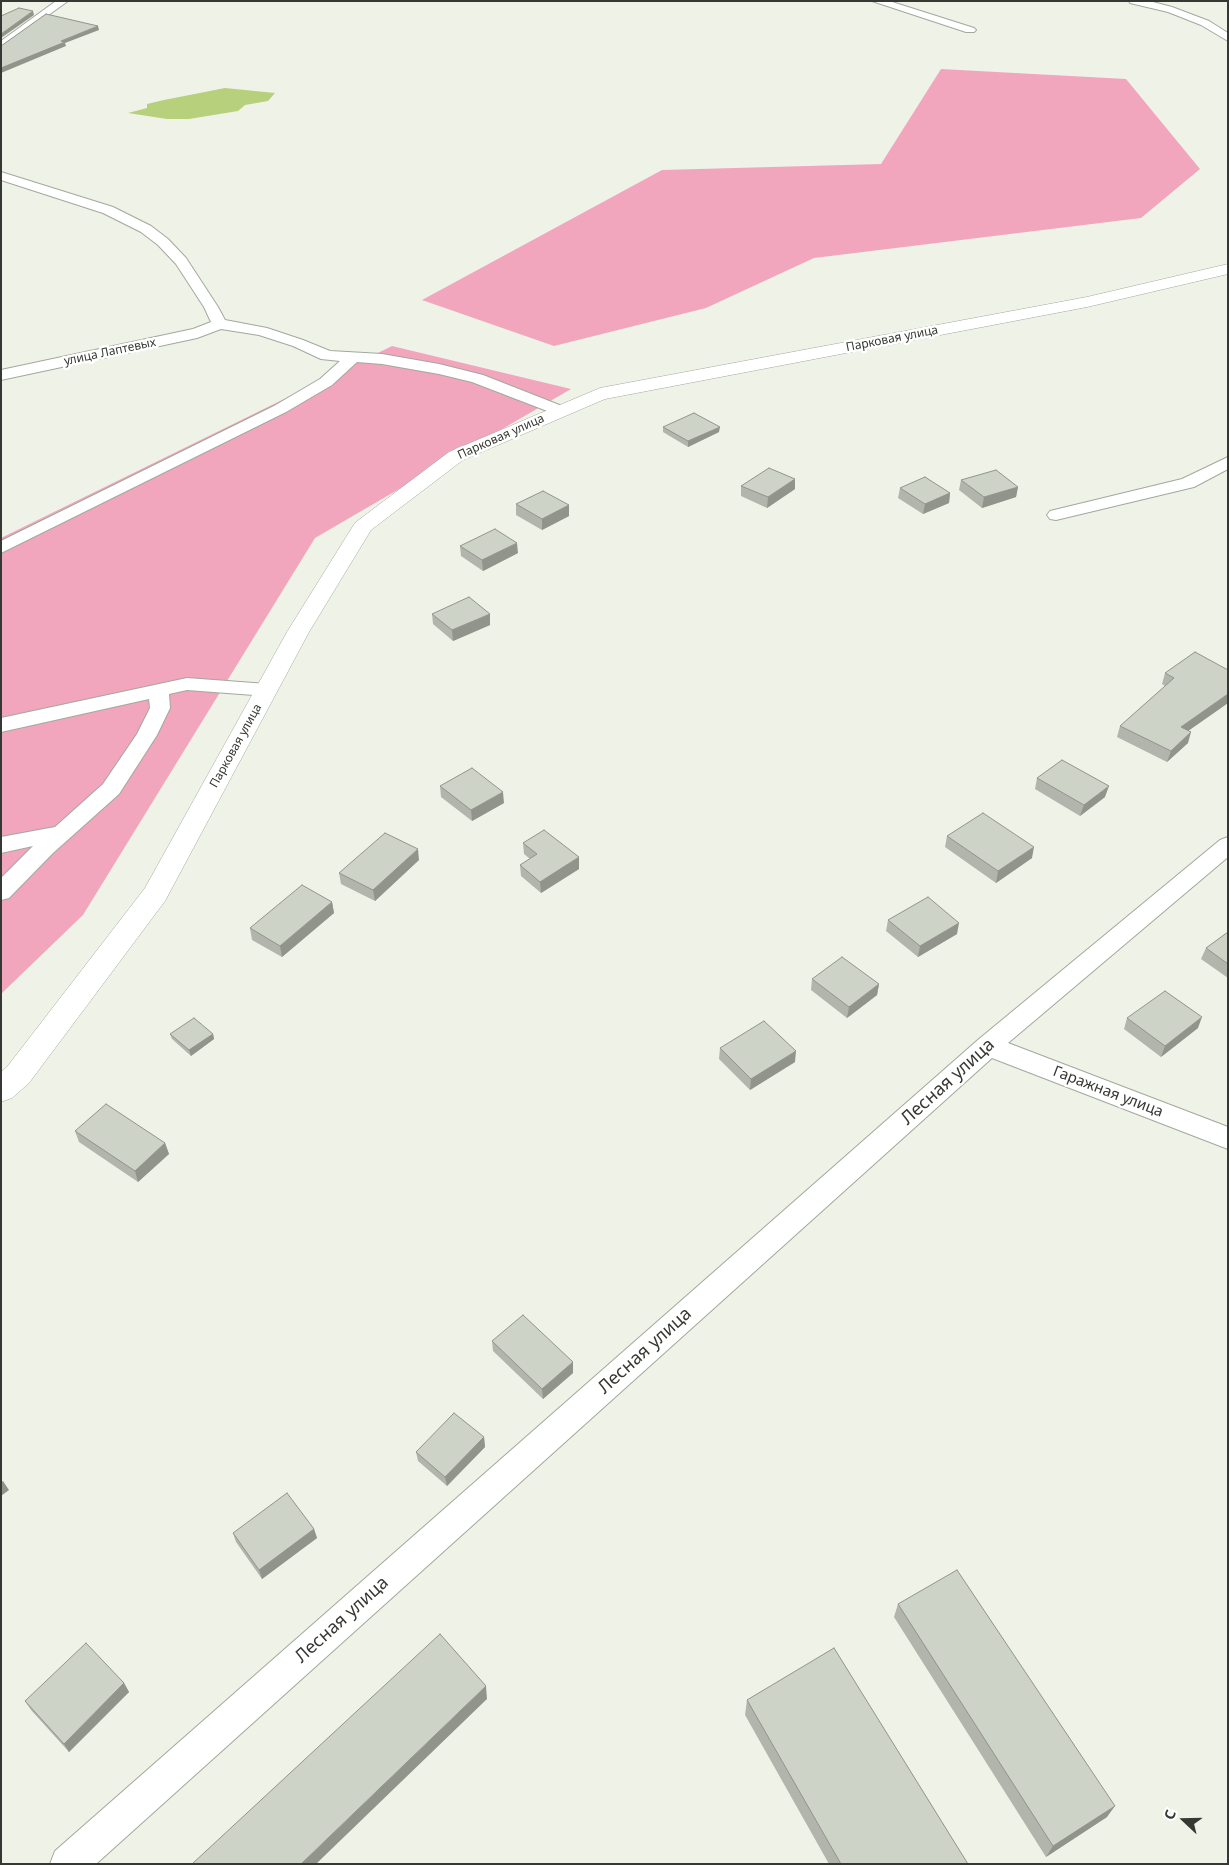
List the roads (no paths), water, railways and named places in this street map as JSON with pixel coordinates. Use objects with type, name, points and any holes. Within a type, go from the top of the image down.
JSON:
[{"type":"main road","name":"Парковая улица","points":[[1,1090],[18,1075],[155,894],[298,632],[363,526],[456,456],[600,394],[1087,302],[1228,269]]},
{"type":"street","points":[[1,46],[63,1]]},
{"type":"street","points":[[877,1],[970,30]]},
{"type":"street","points":[[1134,1],[1172,10],[1205,23],[1228,38]]},
{"type":"street","points":[[1,176],[108,210],[146,229],[181,261],[211,307],[219,324],[262,331],[298,343],[326,356],[382,358],[467,376],[524,395],[561,411]]},
{"type":"street","name":"улица Лаптевых","points":[[1,375],[197,333],[219,324]]},
{"type":"street","points":[[1,548],[280,409],[326,382],[353,358]]},
{"type":"street","points":[[1056,515],[1188,483],[1228,462]]},
{"type":"street","points":[[1,725],[187,684],[267,690]]},
{"type":"street","points":[[1,892],[62,832],[111,790],[148,735],[160,708],[159,690]]},
{"type":"street","points":[[1,845],[62,832]]},
{"type":"street","name":"Лесная улица","points":[[68,1864],[988,1046],[1228,845]]},
{"type":"street","name":"Гаражная улица","points":[[988,1046],[1228,1138]]}]
